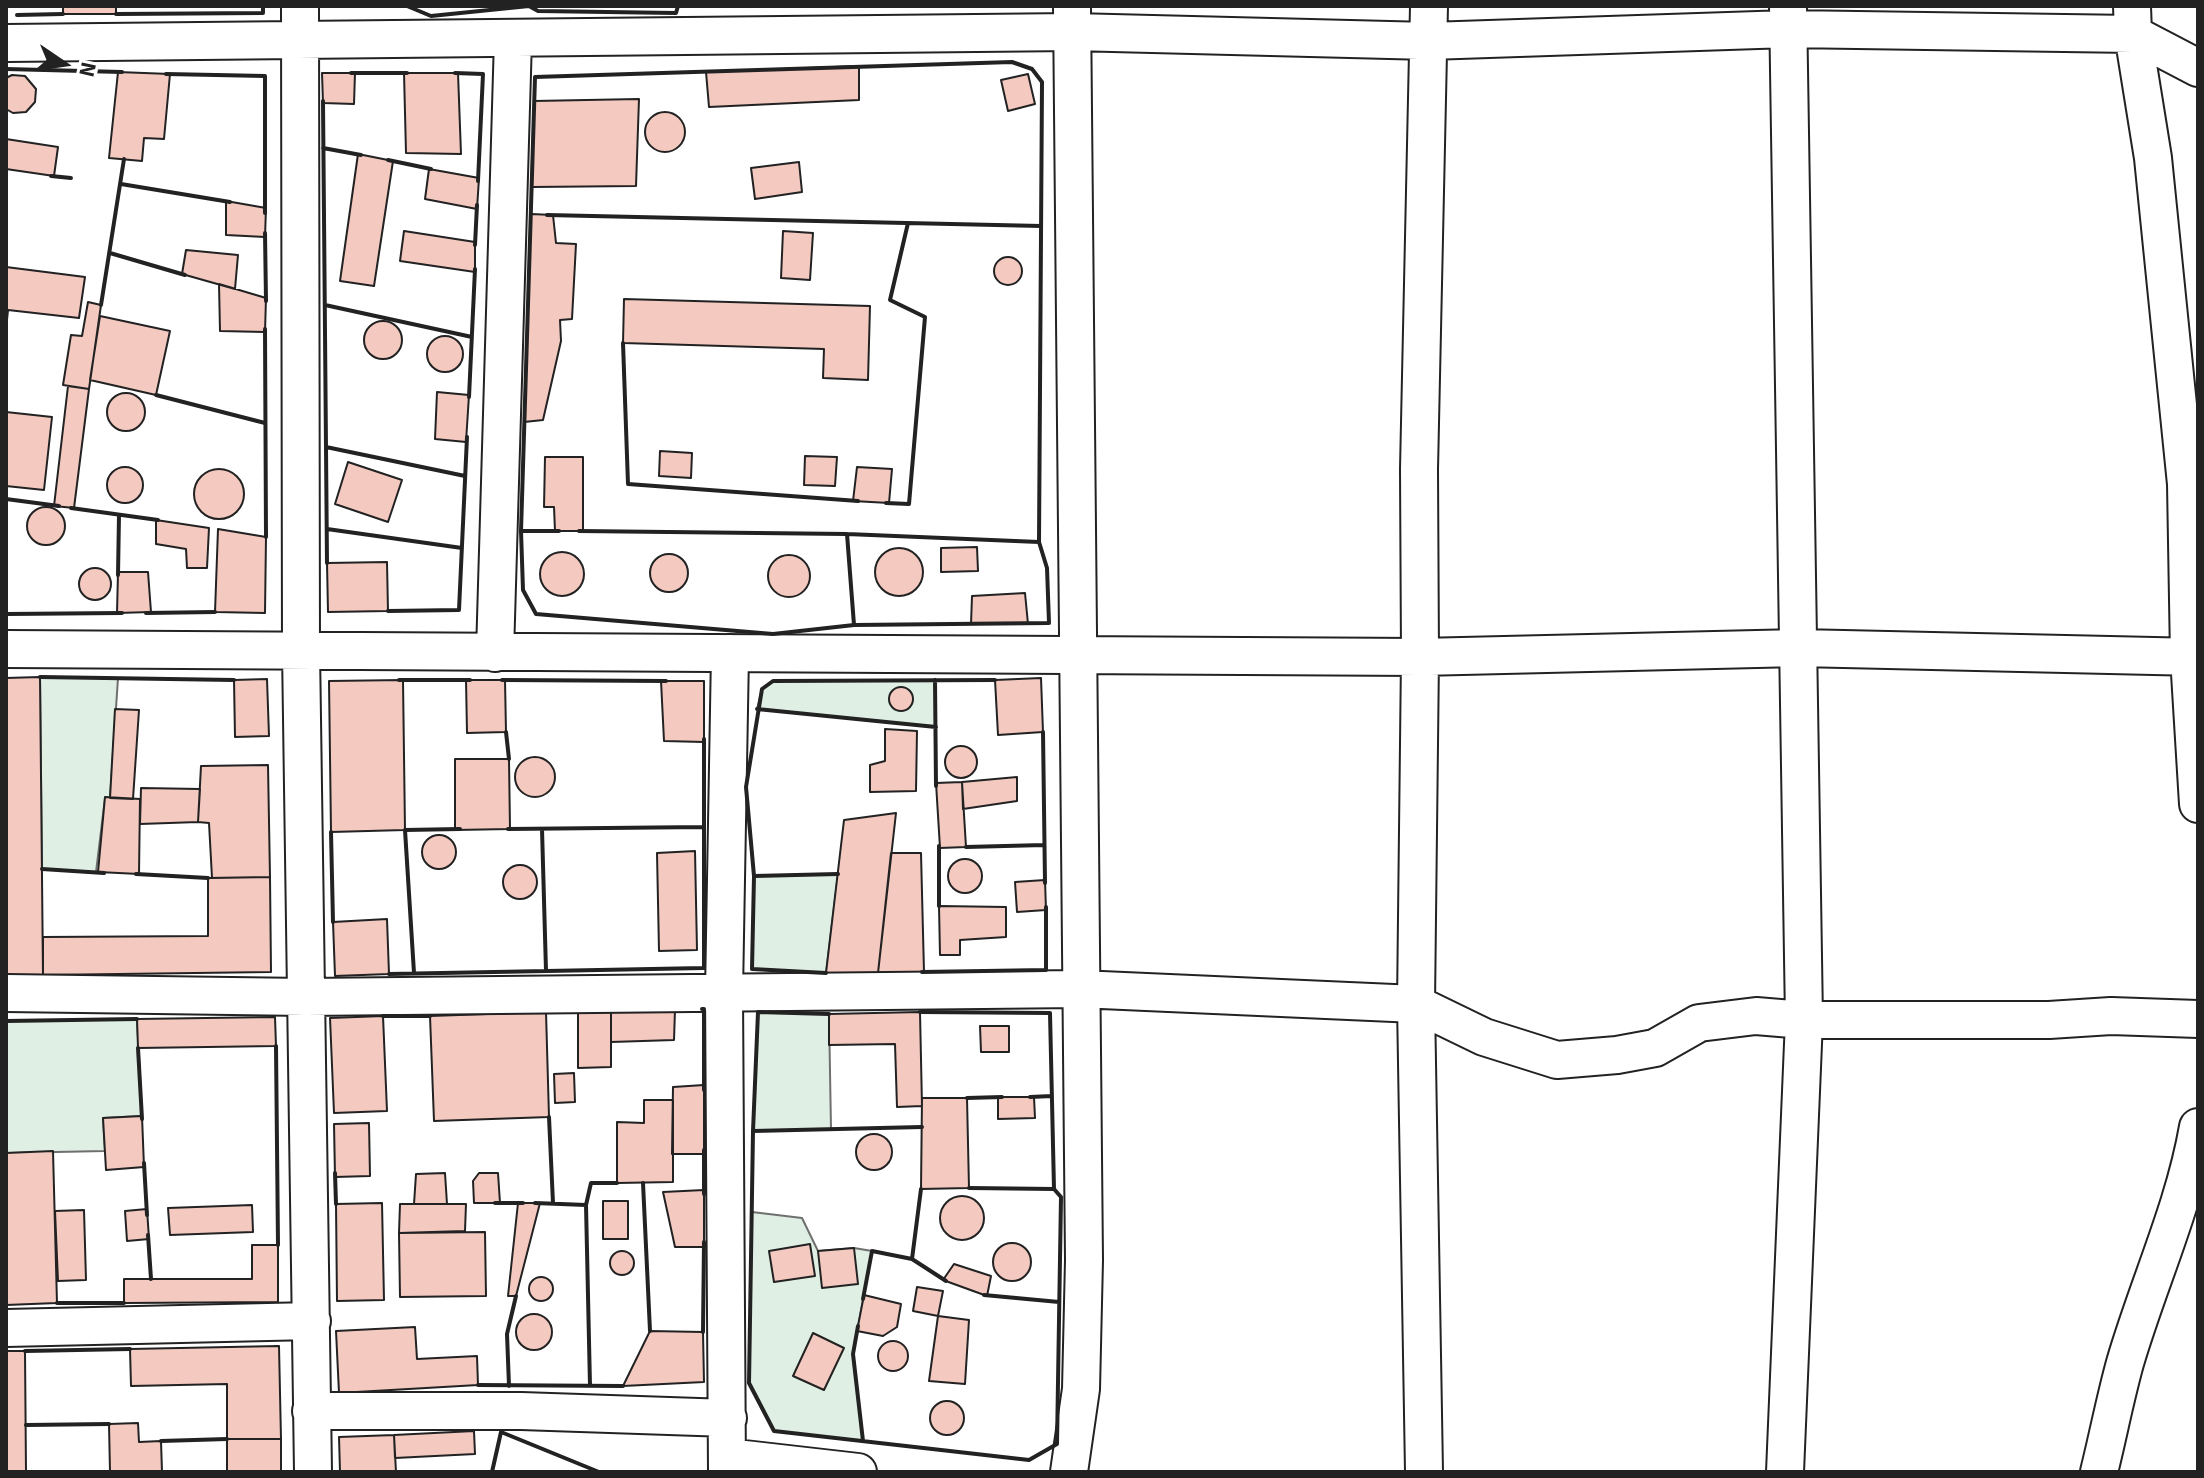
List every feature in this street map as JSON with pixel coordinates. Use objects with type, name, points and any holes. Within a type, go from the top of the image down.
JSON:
[{"type":"street","points":[[1424,1472],[1416,1004],[1419,469],[1429,6]]},
{"type":"street","points":[[1785,1472],[1804,1020],[1788,18]]},
{"type":"street","points":[[6,43],[300,23],[513,39],[712,21],[1072,19],[1429,41],[1788,18],[2133,20],[2198,68]]},
{"type":"street","points":[[1069,1472],[1081,1389],[1084,1260],[1072,19]]},
{"type":"street","points":[[2133,20],[2153,158],[2186,484],[2198,804]]},
{"type":"street","points":[[300,23],[301,650],[313,1472]]},
{"type":"street","points":[[495,653],[513,39]]},
{"type":"street","points":[[6,649],[1420,657],[1799,648],[2194,657]]},
{"type":"street","points":[[730,653],[724,992],[727,1464],[858,1472]]},
{"type":"street","points":[[6,993],[306,997],[1079,989],[1416,1004],[1484,1037],[1557,1060],[1655,1048],[1699,1023],[1756,1016],[1804,1020],[2049,1020],[2111,1016],[2198,1019]]},
{"type":"street","points":[[2099,1472],[2125,1364],[2163,1253],[2198,1127]]},
{"type":"street","points":[[6,1328],[312,1321]]},
{"type":"street","points":[[311,1411],[521,1411],[728,1418]]},
{"type":"green space","points":[[40,677],[118,678],[110,798],[105,798],[96,872],[42,869]]},
{"type":"green space","points":[[935,680],[936,727],[757,709],[762,689],[773,681]]},
{"type":"green space","points":[[838,874],[826,973],[752,969],[754,876]]},
{"type":"green space","points":[[758,1012],[829,1014],[831,1129],[753,1131]]},
{"type":"green space","points":[[137,1019],[142,1116],[103,1118],[105,1151],[6,1153],[6,1021]]},
{"type":"green space","points":[[752,1212],[802,1218],[818,1251],[854,1248],[872,1251],[853,1354],[863,1441],[774,1431],[749,1383]]},
{"type":"building","points":[[63,6],[116,6],[116,14],[63,14]]},
{"type":"building","points":[[859,66],[859,100],[709,107],[706,72]]},
{"type":"building","points":[[118,72],[170,74],[164,139],[144,138],[142,161],[109,158]]},
{"type":"building","points":[[322,73],[355,73],[354,104],[323,103]]},
{"type":"building","points":[[404,73],[458,73],[461,154],[406,153]]},
{"type":"building","points":[[1028,74],[1035,104],[1008,111],[1001,80]]},
{"type":"building","points":[[25,76],[36,89],[35,102],[26,112],[13,113],[6,109],[6,78]]},
{"type":"building","points":[[639,99],[636,186],[532,187],[534,101]]},
{"type":"building","points":[[665,112],[679,118],[685,132],[679,146],[665,152],[651,146],[645,132],[651,118]]},
{"type":"building","points":[[6,139],[58,147],[54,176],[6,169]]},
{"type":"building","points":[[358,154],[393,161],[374,286],[340,281]]},
{"type":"building","points":[[799,162],[802,192],[755,199],[751,168]]},
{"type":"building","points":[[429,169],[479,178],[477,209],[425,199]]},
{"type":"building","points":[[226,201],[266,208],[265,237],[226,235]]},
{"type":"building","points":[[531,214],[553,215],[556,243],[576,244],[572,319],[560,320],[561,341],[543,420],[524,422]]},
{"type":"building","points":[[404,231],[475,242],[475,272],[400,261]]},
{"type":"building","points":[[783,231],[813,233],[810,280],[781,278]]},
{"type":"building","points":[[186,250],[238,255],[235,289],[182,274]]},
{"type":"building","points":[[1008,257],[1018,261],[1022,271],[1018,281],[1008,285],[998,281],[994,271],[998,261]]},
{"type":"building","points":[[6,267],[85,277],[79,318],[8,310],[6,330]]},
{"type":"building","points":[[219,284],[266,298],[265,332],[220,331]]},
{"type":"building","points":[[624,299],[870,306],[868,380],[823,378],[824,349],[623,343]]},
{"type":"building","points":[[88,302],[101,305],[89,389],[63,385],[71,335],[82,336]]},
{"type":"building","points":[[100,316],[170,331],[156,395],[90,380]]},
{"type":"building","points":[[383,321],[396,327],[402,340],[396,353],[383,359],[370,353],[364,340],[370,327]]},
{"type":"building","points":[[445,336],[458,341],[463,354],[458,367],[445,372],[432,367],[427,354],[432,341]]},
{"type":"building","points":[[68,386],[89,389],[74,508],[54,506]]},
{"type":"building","points":[[437,392],[469,395],[466,442],[435,439]]},
{"type":"building","points":[[126,393],[139,399],[145,412],[139,425],[126,431],[113,425],[107,412],[113,399]]},
{"type":"building","points":[[6,412],[52,417],[44,490],[6,486]]},
{"type":"building","points":[[660,451],[692,453],[691,478],[659,476]]},
{"type":"building","points":[[805,456],[837,457],[835,486],[804,485]]},
{"type":"building","points":[[545,457],[583,457],[583,531],[555,531],[554,507],[544,507]]},
{"type":"building","points":[[348,462],[402,480],[388,522],[335,504]]},
{"type":"building","points":[[125,467],[138,472],[143,485],[138,498],[125,503],[112,498],[107,485],[112,472]]},
{"type":"building","points":[[857,467],[892,469],[889,503],[853,501]]},
{"type":"building","points":[[219,469],[236,477],[244,494],[236,511],[219,519],[202,511],[194,494],[202,477]]},
{"type":"building","points":[[46,507],[60,512],[65,526],[60,540],[46,545],[32,540],[27,526],[32,512]]},
{"type":"building","points":[[156,520],[209,528],[207,568],[187,568],[186,549],[156,544]]},
{"type":"building","points":[[218,529],[266,537],[265,613],[215,612]]},
{"type":"building","points":[[977,547],[978,571],[941,572],[941,548]]},
{"type":"building","points":[[899,548],[916,555],[923,572],[916,589],[899,596],[882,589],[875,572],[882,555]]},
{"type":"building","points":[[562,552],[577,559],[584,574],[577,589],[562,596],[547,589],[540,574],[547,559]]},
{"type":"building","points":[[669,554],[682,560],[688,573],[682,586],[669,592],[656,586],[650,573],[656,560]]},
{"type":"building","points":[[789,555],[804,561],[810,576],[804,591],[789,597],[774,591],[768,576],[774,561]]},
{"type":"building","points":[[387,562],[388,611],[328,612],[327,563]]},
{"type":"building","points":[[95,568],[106,573],[111,584],[106,595],[95,600],[84,595],[79,584],[84,573]]},
{"type":"building","points":[[118,572],[148,572],[151,612],[117,613]]},
{"type":"building","points":[[1025,593],[1028,624],[971,624],[972,596]]},
{"type":"building","points":[[40,677],[43,975],[6,975],[6,678]]},
{"type":"building","points":[[1041,678],[1043,732],[998,735],[995,680]]},
{"type":"building","points":[[267,679],[269,736],[235,737],[234,680]]},
{"type":"building","points":[[403,680],[405,830],[331,832],[329,681]]},
{"type":"building","points":[[466,680],[505,680],[506,732],[467,733]]},
{"type":"building","points":[[661,681],[704,681],[704,742],[664,741]]},
{"type":"building","points":[[901,687],[910,690],[913,699],[910,708],[901,711],[892,708],[889,699],[892,690]]},
{"type":"building","points":[[115,709],[139,710],[133,799],[110,798]]},
{"type":"building","points":[[885,729],[917,731],[916,791],[870,792],[870,765],[885,761]]},
{"type":"building","points":[[961,746],[972,751],[977,762],[972,773],[961,778],[950,773],[945,762],[950,751]]},
{"type":"building","points":[[535,757],[549,763],[555,777],[549,791],[535,797],[521,791],[515,777],[521,763]]},
{"type":"building","points":[[455,759],[509,759],[510,829],[455,830]]},
{"type":"building","points":[[268,765],[270,877],[212,878],[209,823],[198,822],[201,766]]},
{"type":"building","points":[[1017,777],[1017,801],[963,809],[962,782]]},
{"type":"building","points":[[962,782],[966,847],[940,848],[936,783]]},
{"type":"building","points":[[141,788],[200,789],[198,822],[140,824]]},
{"type":"building","points":[[105,797],[140,799],[139,874],[98,872]]},
{"type":"building","points":[[896,813],[878,973],[826,973],[844,820]]},
{"type":"building","points":[[439,835],[451,840],[456,852],[451,864],[439,869],[427,864],[422,852],[427,840]]},
{"type":"building","points":[[695,851],[697,950],[659,951],[657,853]]},
{"type":"building","points":[[891,853],[921,853],[924,972],[878,973]]},
{"type":"building","points":[[965,859],[977,864],[982,876],[977,888],[965,893],[953,888],[948,876],[953,864]]},
{"type":"building","points":[[520,865],[532,870],[537,882],[532,894],[520,899],[508,894],[503,882],[508,870]]},
{"type":"building","points":[[270,877],[271,972],[43,975],[43,937],[208,936],[208,878]]},
{"type":"building","points":[[1045,880],[1046,910],[1017,912],[1015,882]]},
{"type":"building","points":[[939,906],[1006,907],[1006,937],[960,940],[960,955],[940,955]]},
{"type":"building","points":[[387,919],[389,974],[335,976],[333,922]]},
{"type":"building","points":[[675,1010],[674,1040],[611,1042],[611,1011]]},
{"type":"building","points":[[578,1011],[611,1011],[611,1067],[578,1068]]},
{"type":"building","points":[[546,1012],[549,1117],[434,1121],[430,1016]]},
{"type":"building","points":[[920,1012],[922,1106],[897,1107],[895,1044],[829,1045],[829,1014]]},
{"type":"building","points":[[383,1016],[387,1111],[334,1113],[330,1018]]},
{"type":"building","points":[[275,1017],[276,1046],[138,1048],[137,1019]]},
{"type":"building","points":[[980,1026],[1009,1026],[1009,1052],[981,1052]]},
{"type":"building","points":[[574,1073],[575,1102],[555,1103],[554,1074]]},
{"type":"building","points":[[704,1085],[704,1154],[672,1154],[673,1087]]},
{"type":"building","points":[[998,1097],[1034,1097],[1035,1118],[998,1119]]},
{"type":"building","points":[[922,1098],[967,1098],[969,1188],[921,1189]]},
{"type":"building","points":[[644,1100],[673,1100],[673,1182],[617,1183],[617,1122],[644,1123]]},
{"type":"building","points":[[142,1116],[144,1167],[106,1170],[103,1118]]},
{"type":"building","points":[[369,1123],[370,1176],[335,1177],[334,1124]]},
{"type":"building","points":[[874,1134],[887,1139],[892,1152],[887,1165],[874,1170],[861,1165],[856,1152],[861,1139]]},
{"type":"building","points":[[53,1151],[57,1303],[6,1305],[6,1153]]},
{"type":"building","points":[[445,1173],[447,1204],[414,1204],[416,1174]]},
{"type":"building","points":[[479,1173],[498,1173],[500,1203],[474,1203],[473,1181]]},
{"type":"building","points":[[704,1190],[704,1247],[675,1247],[663,1192]]},
{"type":"building","points":[[962,1196],[978,1202],[984,1218],[978,1234],[962,1240],[946,1234],[940,1218],[946,1202]]},
{"type":"building","points":[[603,1201],[628,1201],[628,1239],[603,1239]]},
{"type":"building","points":[[382,1203],[384,1300],[337,1301],[336,1204]]},
{"type":"building","points":[[518,1203],[540,1203],[516,1296],[508,1296]]},
{"type":"building","points":[[400,1204],[466,1204],[465,1231],[399,1233]]},
{"type":"building","points":[[252,1205],[253,1232],[170,1235],[168,1208]]},
{"type":"building","points":[[147,1209],[149,1239],[127,1241],[125,1211]]},
{"type":"building","points":[[84,1210],[86,1280],[58,1281],[55,1211]]},
{"type":"building","points":[[485,1232],[486,1296],[400,1297],[399,1233]]},
{"type":"building","points":[[1012,1243],[1025,1249],[1031,1262],[1025,1275],[1012,1281],[999,1275],[993,1262],[999,1249]]},
{"type":"building","points":[[810,1244],[815,1276],[774,1282],[769,1251]]},
{"type":"building","points":[[252,1245],[278,1245],[278,1302],[124,1303],[124,1279],[252,1279]]},
{"type":"building","points":[[854,1248],[858,1284],[822,1288],[818,1251]]},
{"type":"building","points":[[617,1251],[627,1251],[634,1258],[634,1268],[627,1275],[617,1275],[610,1268],[610,1258]]},
{"type":"building","points":[[954,1264],[991,1276],[987,1296],[943,1280]]},
{"type":"building","points":[[541,1277],[552,1284],[553,1289],[546,1300],[541,1301],[530,1294],[529,1289],[536,1278]]},
{"type":"building","points":[[917,1287],[943,1291],[938,1316],[913,1311]]},
{"type":"building","points":[[864,1295],[901,1304],[897,1327],[883,1336],[857,1331]]},
{"type":"building","points":[[534,1314],[547,1319],[552,1332],[547,1345],[534,1350],[521,1345],[516,1332],[521,1319]]},
{"type":"building","points":[[938,1316],[969,1320],[965,1384],[929,1381]]},
{"type":"building","points":[[415,1327],[417,1359],[477,1356],[478,1385],[339,1393],[336,1331]]},
{"type":"building","points":[[650,1331],[703,1332],[704,1382],[623,1386]]},
{"type":"building","points":[[813,1333],[844,1348],[824,1390],[793,1376]]},
{"type":"building","points":[[893,1341],[904,1345],[908,1356],[904,1367],[893,1371],[882,1367],[878,1356],[882,1345]]},
{"type":"building","points":[[279,1346],[281,1439],[227,1439],[227,1384],[131,1386],[130,1349]]},
{"type":"building","points":[[6,1351],[25,1351],[26,1472],[6,1472]]},
{"type":"building","points":[[947,1401],[959,1406],[964,1418],[959,1430],[947,1435],[935,1430],[930,1418],[935,1406]]},
{"type":"building","points":[[138,1423],[139,1442],[161,1441],[162,1472],[110,1472],[109,1424]]},
{"type":"building","points":[[474,1431],[475,1454],[395,1458],[394,1435]]},
{"type":"building","points":[[394,1435],[396,1472],[340,1472],[339,1437]]},
{"type":"building","points":[[227,1439],[281,1439],[281,1472],[227,1472]]},
{"type":"wall","points":[[116,14],[263,13],[263,6]]},
{"type":"wall","points":[[407,6],[431,16],[529,6]]},
{"type":"wall","points":[[529,6],[538,11],[676,13],[678,6]]},
{"type":"wall","points":[[17,15],[63,14]]},
{"type":"wall","points":[[1012,62],[1032,69],[1042,82],[1039,542],[1047,568],[1049,623],[854,625],[773,634],[536,614],[523,590],[521,531],[535,77],[1012,62]]},
{"type":"wall","points":[[6,69],[122,72]]},
{"type":"wall","points":[[351,73],[407,73]]},
{"type":"wall","points":[[455,73],[483,74],[478,181]]},
{"type":"wall","points":[[166,74],[265,76],[265,213]]},
{"type":"wall","points":[[323,101],[327,563]]},
{"type":"wall","points":[[323,148],[361,155]]},
{"type":"wall","points":[[101,305],[124,159]]},
{"type":"wall","points":[[388,160],[431,169]]},
{"type":"wall","points":[[51,176],[71,178]]},
{"type":"wall","points":[[121,184],[230,202]]},
{"type":"wall","points":[[475,245],[477,205]]},
{"type":"wall","points":[[547,215],[1041,226]]},
{"type":"wall","points":[[886,503],[909,504],[925,317],[890,300],[908,223]]},
{"type":"wall","points":[[265,233],[266,301]]},
{"type":"wall","points":[[110,253],[185,275]]},
{"type":"wall","points":[[469,397],[475,269]]},
{"type":"wall","points":[[325,305],[472,337]]},
{"type":"wall","points":[[265,329],[266,537]]},
{"type":"wall","points":[[623,343],[628,484],[858,501]]},
{"type":"wall","points":[[156,395],[265,423]]},
{"type":"wall","points":[[388,611],[459,610],[467,437]]},
{"type":"wall","points":[[326,447],[465,476]]},
{"type":"wall","points":[[6,499],[59,506]]},
{"type":"wall","points":[[71,508],[158,520]]},
{"type":"wall","points":[[118,575],[119,515]]},
{"type":"wall","points":[[327,529],[462,548]]},
{"type":"wall","points":[[521,531],[559,531]]},
{"type":"wall","points":[[579,531],[847,534],[1039,542]]},
{"type":"wall","points":[[847,534],[854,625]]},
{"type":"wall","points":[[146,613],[215,612]]},
{"type":"wall","points":[[6,614],[122,613]]},
{"type":"wall","points":[[40,677],[234,680]]},
{"type":"wall","points":[[399,680],[470,680]]},
{"type":"wall","points":[[502,680],[666,681]]},
{"type":"wall","points":[[935,680],[936,786]]},
{"type":"wall","points":[[826,973],[752,969],[754,876],[746,787],[762,689],[773,681],[995,680]]},
{"type":"wall","points":[[757,709],[936,727]]},
{"type":"wall","points":[[506,732],[509,759]]},
{"type":"wall","points":[[1043,732],[1045,883]]},
{"type":"wall","points":[[389,974],[704,968],[704,739]]},
{"type":"wall","points":[[508,829],[704,827]]},
{"type":"wall","points":[[414,973],[405,830],[460,829]]},
{"type":"wall","points":[[542,829],[546,971]]},
{"type":"wall","points":[[331,832],[333,922]]},
{"type":"wall","points":[[966,847],[1044,845]]},
{"type":"wall","points":[[939,846],[939,906]]},
{"type":"wall","points":[[42,869],[104,873]]},
{"type":"wall","points":[[136,874],[208,878]]},
{"type":"wall","points":[[754,876],[838,874]]},
{"type":"wall","points":[[922,972],[1046,970],[1046,907]]},
{"type":"wall","points":[[702,1009],[704,1090]]},
{"type":"wall","points":[[829,1014],[758,1012],[749,1383],[774,1431],[1029,1460],[1057,1444],[1061,1197],[1054,1189],[1050,1013],[920,1012]]},
{"type":"wall","points":[[383,1016],[430,1016]]},
{"type":"wall","points":[[6,1021],[137,1019]]},
{"type":"wall","points":[[276,1046],[278,1245]]},
{"type":"wall","points":[[138,1048],[142,1119]]},
{"type":"wall","points":[[1030,1097],[1052,1096]]},
{"type":"wall","points":[[967,1098],[1002,1097]]},
{"type":"wall","points":[[549,1117],[553,1203]]},
{"type":"wall","points":[[753,1131],[922,1127]]},
{"type":"wall","points":[[704,1150],[704,1194]]},
{"type":"wall","points":[[144,1163],[147,1215]]},
{"type":"wall","points":[[335,1173],[336,1204]]},
{"type":"wall","points":[[586,1205],[591,1183],[617,1183]]},
{"type":"wall","points":[[643,1183],[650,1331]]},
{"type":"wall","points":[[969,1188],[1054,1189]]},
{"type":"wall","points":[[863,1299],[872,1251],[912,1259],[921,1189]]},
{"type":"wall","points":[[495,1203],[523,1203]]},
{"type":"wall","points":[[535,1203],[586,1205],[590,1386]]},
{"type":"wall","points":[[148,1235],[151,1279]]},
{"type":"wall","points":[[703,1332],[704,1242]]},
{"type":"wall","points":[[912,1259],[946,1281]]},
{"type":"wall","points":[[984,1295],[1059,1302]]},
{"type":"wall","points":[[509,1386],[507,1334],[516,1296]]},
{"type":"wall","points":[[57,1303],[124,1303]]},
{"type":"wall","points":[[858,1326],[853,1354],[863,1441]]},
{"type":"wall","points":[[25,1351],[130,1349]]},
{"type":"wall","points":[[478,1385],[623,1386]]},
{"type":"wall","points":[[26,1425],[109,1424]]},
{"type":"wall","points":[[492,1472],[501,1432],[599,1472]]},
{"type":"wall","points":[[161,1441],[227,1439]]}]
